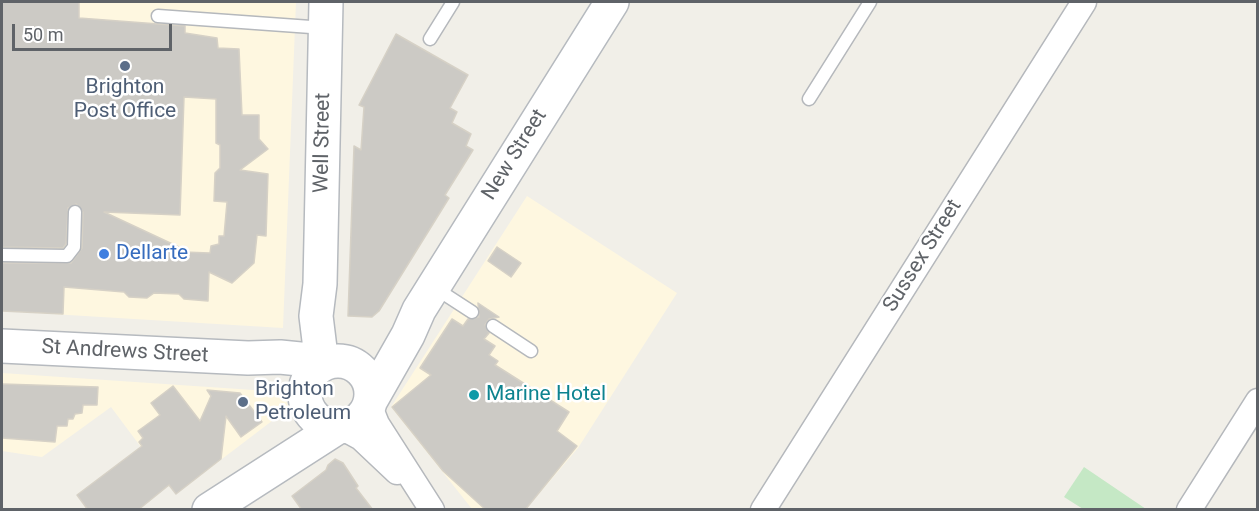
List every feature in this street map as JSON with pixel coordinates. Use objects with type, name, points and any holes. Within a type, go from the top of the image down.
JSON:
[{"type":"main road","name":"New Street","points":[[370,402],[426,298],[612,2]]},
{"type":"main road","name":"Well Street","points":[[326,15],[320,284],[316,316],[326,375]]},
{"type":"main road","name":"Well Street","points":[[320,284],[338,346],[326,375]]},
{"type":"main road","name":"New Street","points":[[219,502],[294,423],[326,375],[371,355],[426,298]]},
{"type":"main road","points":[[241,358],[295,343],[308,332],[316,316]]},
{"type":"main road","name":"St Andrews Street","points":[[2,346],[241,358],[288,375],[326,375]]},
{"type":"main road","points":[[326,375],[368,380],[370,402],[359,420],[340,427],[320,422],[310,412],[326,375]]},
{"type":"main road","name":"New Street","points":[[219,502],[340,427]]},
{"type":"street","name":"Sussex Street","points":[[763,510],[1083,2]]},
{"type":"street","points":[[1189,510],[1257,401]]},
{"type":"street","points":[[370,402],[377,424],[432,510]]},
{"type":"street","points":[[340,427],[361,438],[417,489]]},
{"type":"lane","points":[[430,39],[453,2]]},
{"type":"lane","points":[[809,99],[870,2]]},
{"type":"lane","points":[[158,16],[326,15]]},
{"type":"lane","points":[[2,255],[67,256],[74,247],[75,212]]},
{"type":"lane","points":[[426,298],[472,312]]},
{"type":"lane","points":[[493,326],[531,351]]},
{"type":"shaded area","points":[[2,2],[296,2],[283,328],[2,311]]},
{"type":"shaded area","points":[[527,196],[677,293],[578,448],[526,509],[472,509],[391,407]]},
{"type":"shaded area","points":[[2,373],[283,392],[289,408],[176,494],[111,407],[42,457],[2,451]]},
{"type":"green space","points":[[1084,467],[1146,509],[1083,509],[1064,497]]},
{"type":"building","points":[[2,2],[79,2],[79,18],[185,26],[185,33],[217,38],[218,48],[239,49],[242,115],[259,115],[259,139],[268,149],[240,170],[268,174],[266,236],[257,235],[254,263],[232,283],[209,272],[208,301],[184,299],[179,294],[154,293],[147,298],[129,297],[124,292],[64,287],[63,314],[2,311],[2,263],[71,263],[82,248],[83,212],[76,204],[68,208],[66,244],[63,248],[2,247]],"holes":[[[184,97],[216,99],[216,143],[220,145],[220,168],[215,173],[214,201],[227,202],[224,236],[219,236],[219,244],[211,246],[210,253],[183,252],[181,248],[104,212],[180,215]]]},
{"type":"building","points":[[396,34],[468,75],[450,108],[457,112],[452,123],[471,134],[466,146],[473,150],[445,195],[449,198],[379,311],[372,317],[348,316],[354,146],[361,150],[364,107],[359,105]]},
{"type":"building","points":[[497,247],[521,263],[511,277],[488,261]]},
{"type":"building","name":"Marine Hotel","points":[[478,303],[499,317],[489,319],[485,325],[489,333],[484,339],[495,346],[489,355],[498,361],[495,365],[569,412],[557,431],[577,446],[525,510],[486,510],[443,471],[392,407],[431,375],[420,368],[452,319],[463,326],[468,319],[479,317]]},
{"type":"building","points":[[2,384],[98,387],[97,405],[83,405],[82,413],[75,414],[73,419],[68,419],[67,426],[57,426],[55,442],[2,438]]},
{"type":"building","points":[[173,386],[200,421],[211,396],[207,390],[240,393],[262,422],[241,437],[226,416],[221,459],[176,494],[169,485],[138,510],[88,510],[77,495],[142,446],[139,442],[143,438],[138,431],[160,415],[151,403]]},
{"type":"building","points":[[335,459],[343,463],[358,486],[356,488],[373,510],[302,510],[292,496],[326,470]]},
{"type":"place","name":"Brighton Post Office","points":[[125,66]]},
{"type":"place","name":"Dellarte","points":[[104,254]]},
{"type":"place","name":"Marine Hotel","points":[[474,395]]},
{"type":"place","name":"Brighton Petroleum","points":[[243,402]]}]
